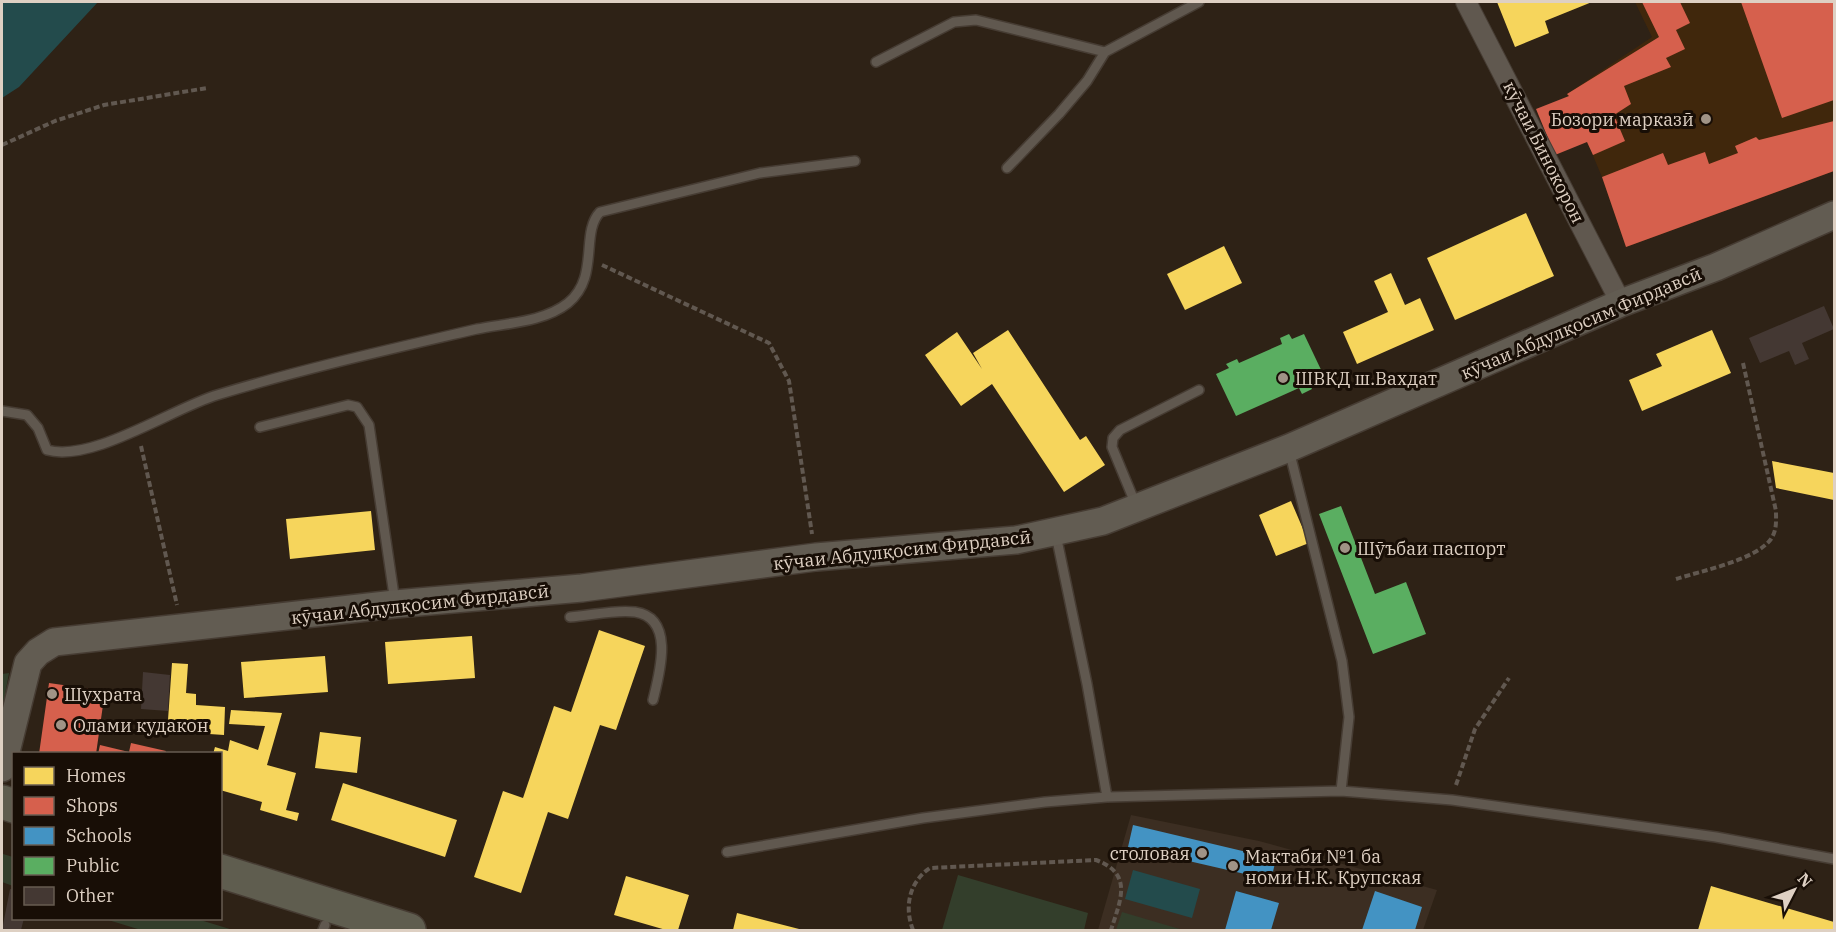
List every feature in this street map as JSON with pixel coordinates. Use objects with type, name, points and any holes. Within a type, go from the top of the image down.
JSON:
[{"type":"highway","points":[[222,872],[409,930]]},
{"type":"highway","points":[[222,893],[330,929]]},
{"type":"street","name":"кӯчаи Бинокорон","points":[[1466,2],[1622,303]]},
{"type":"street","name":"кӯчаи Абдулқосим Фирдавсӣ","points":[[2,768],[28,663],[38,652],[54,642],[395,604],[582,588],[816,558],[1016,540],[1103,521],[1289,448],[1622,303],[1716,267],[1834,215]]},
{"type":"lane","points":[[1007,168],[1080,89],[1105,52],[1199,2]]},
{"type":"lane","points":[[876,62],[954,22],[976,20],[1105,52]]},
{"type":"lane","points":[[2,411],[27,415],[38,428],[47,450],[62,455],[138,431],[215,395],[478,329],[548,315],[569,302],[582,285],[590,260],[592,224],[600,212],[760,173],[855,161]]},
{"type":"lane","points":[[1137,507],[1112,447],[1113,438],[1120,430],[1199,390]]},
{"type":"lane","points":[[260,427],[348,405],[357,407],[369,425],[395,604]]},
{"type":"lane","points":[[1289,448],[1342,662],[1349,717],[1341,791]]},
{"type":"lane","points":[[1055,532],[1087,684],[1107,797]]},
{"type":"lane","points":[[570,617],[635,612],[655,625],[661,636],[662,657],[653,700]]},
{"type":"lane","points":[[727,852],[923,818],[1107,797],[1341,791],[1452,800],[1716,837],[1834,859]]},
{"type":"path","points":[[2,145],[55,121],[104,105],[207,88]]},
{"type":"path","points":[[590,260],[769,343],[789,381],[816,558]]},
{"type":"path","points":[[1676,579],[1760,550],[1772,538],[1776,526],[1776,511],[1743,363]]},
{"type":"path","points":[[138,431],[172,595],[186,628]]},
{"type":"path","points":[[1452,800],[1475,729],[1509,678]]},
{"type":"path","points":[[913,930],[908,909],[910,896],[916,881],[930,868],[1096,860],[1108,864],[1117,873],[1121,884],[1121,896],[1111,930]]},
{"type":"shaded area","name":"Бозори марказӣ","points":[[1635,2],[1834,2],[1834,171],[1626,247],[1602,177],[1567,94],[1652,37]]},
{"type":"shaded area","name":"Мактаби №1 ба номи Н.К. Крупская","points":[[1131,815],[1259,841],[1437,890],[1423,930],[1098,930]]},
{"type":"green space","points":[[9,673],[2,711],[2,674]]},
{"type":"green space","points":[[3,854],[12,857],[12,886],[2,882]]},
{"type":"green space","points":[[958,875],[1088,913],[1084,930],[942,930]]},
{"type":"green space","points":[[1122,912],[1183,930],[1116,930]]},
{"type":"green space","points":[[108,920],[200,920],[233,930],[141,930]]},
{"type":"water","points":[[2,2],[98,2],[19,87],[2,98]]},
{"type":"water","points":[[1133,870],[1200,889],[1192,918],[1125,899]]},
{"type":"building: Homes","points":[[1497,2],[1592,2],[1545,21],[1549,33],[1515,47]]},
{"type":"building: Homes","points":[[1526,213],[1554,276],[1455,320],[1427,258]]},
{"type":"building: Homes","points":[[1224,246],[1242,283],[1185,310],[1167,274]]},
{"type":"building: Homes","points":[[1391,273],[1405,305],[1420,298],[1434,330],[1357,364],[1343,332],[1388,312],[1374,281]]},
{"type":"building: Homes","points":[[1008,330],[1080,440],[1086,436],[1105,465],[1064,492],[992,384],[961,406],[925,355],[957,332],[982,369],[973,353]]},
{"type":"building: Homes","points":[[1712,330],[1731,373],[1642,411],[1629,380],[1662,366],[1656,354]]},
{"type":"building: Homes","points":[[1772,461],[1834,473],[1834,500],[1776,488]]},
{"type":"building: Homes","points":[[1291,501],[1309,543],[1276,556],[1259,515]]},
{"type":"building: Homes","points":[[371,511],[375,550],[290,559],[286,519]]},
{"type":"building: Homes","points":[[599,630],[645,646],[616,730],[600,725],[568,819],[548,812],[521,893],[474,877],[503,791],[523,798],[554,706],[571,712]]},
{"type":"building: Homes","points":[[472,636],[475,678],[388,684],[385,642]]},
{"type":"building: Homes","points":[[325,656],[328,692],[244,698],[241,662]]},
{"type":"building: Homes","points":[[172,663],[188,664],[186,693],[196,694],[196,705],[225,707],[224,735],[180,732],[181,721],[168,720]]},
{"type":"building: Homes","points":[[231,710],[282,713],[267,765],[296,773],[286,810],[299,813],[297,821],[260,810],[262,802],[222,791],[222,752],[214,752],[215,747],[228,751],[230,740],[258,750],[265,726],[229,724]]},
{"type":"building: Homes","points":[[320,732],[361,737],[357,773],[315,768]]},
{"type":"building: Homes","points":[[343,783],[457,820],[445,857],[331,820]]},
{"type":"building: Homes","points":[[626,876],[689,895],[678,930],[666,930],[614,915]]},
{"type":"building: Homes","points":[[1711,886],[1834,922],[1834,930],[1698,930]]},
{"type":"building: Homes","points":[[737,913],[803,930],[733,930]]},
{"type":"building: Shops","points":[[1642,2],[1680,2],[1690,23],[1676,30],[1685,49],[1666,58],[1671,67],[1624,86],[1631,104],[1614,115],[1625,141],[1593,155],[1587,142],[1555,155],[1536,109],[1569,96],[1567,94],[1659,37]]},
{"type":"building: Shops","points":[[1741,2],[1834,2],[1834,100],[1782,118]]},
{"type":"building: Shops","points":[[1834,121],[1834,171],[1626,247],[1602,177],[1663,153],[1668,165],[1705,152],[1709,164],[1738,153],[1735,146],[1756,137],[1759,140]]},
{"type":"building: Shops","points":[[49,683],[105,691],[96,752],[39,752]]},
{"type":"building: Shops","points":[[131,743],[166,751],[166,752],[129,752]]},
{"type":"building: Shops","points":[[100,745],[129,752],[98,752]]},
{"type":"building: Schools","name":"столовая","points":[[1133,825],[1276,859],[1271,880],[1128,847]]},
{"type":"building: Schools","points":[[1236,891],[1279,903],[1271,930],[1225,930]]},
{"type":"building: Schools","points":[[1375,891],[1422,907],[1415,930],[1362,930]]},
{"type":"building: Public","points":[[1289,334],[1292,339],[1304,334],[1324,376],[1309,383],[1312,389],[1302,394],[1299,388],[1236,416],[1216,374],[1229,368],[1226,364],[1237,359],[1239,363],[1282,344],[1280,338]]},
{"type":"building: Public","name":"Шӯъбаи паспорт","points":[[1341,506],[1375,594],[1406,582],[1426,634],[1373,654],[1319,514]]},
{"type":"building: Other","points":[[1824,306],[1834,329],[1802,343],[1809,359],[1795,365],[1789,351],[1760,363],[1749,338]]},
{"type":"building: Other","points":[[143,672],[170,675],[168,711],[141,709]]},
{"type":"building: Other","points":[[10,889],[12,890],[12,920],[24,920],[21,930],[2,930]]},
{"type":"place","name":"Бозори марказӣ","points":[[1706,119]]},
{"type":"place","name":"ШВКД ш.Вахдат","points":[[1283,378]]},
{"type":"place","name":"Шӯъбаи паспорт","points":[[1345,548]]},
{"type":"place","name":"Шухрата","points":[[52,694]]},
{"type":"place","name":"Олами кудакон","points":[[61,725]]},
{"type":"place","name":"столовая","points":[[1202,853]]},
{"type":"place","name":"Мактаби №1 ба номи Н.К. Крупская","points":[[1233,866]]}]
